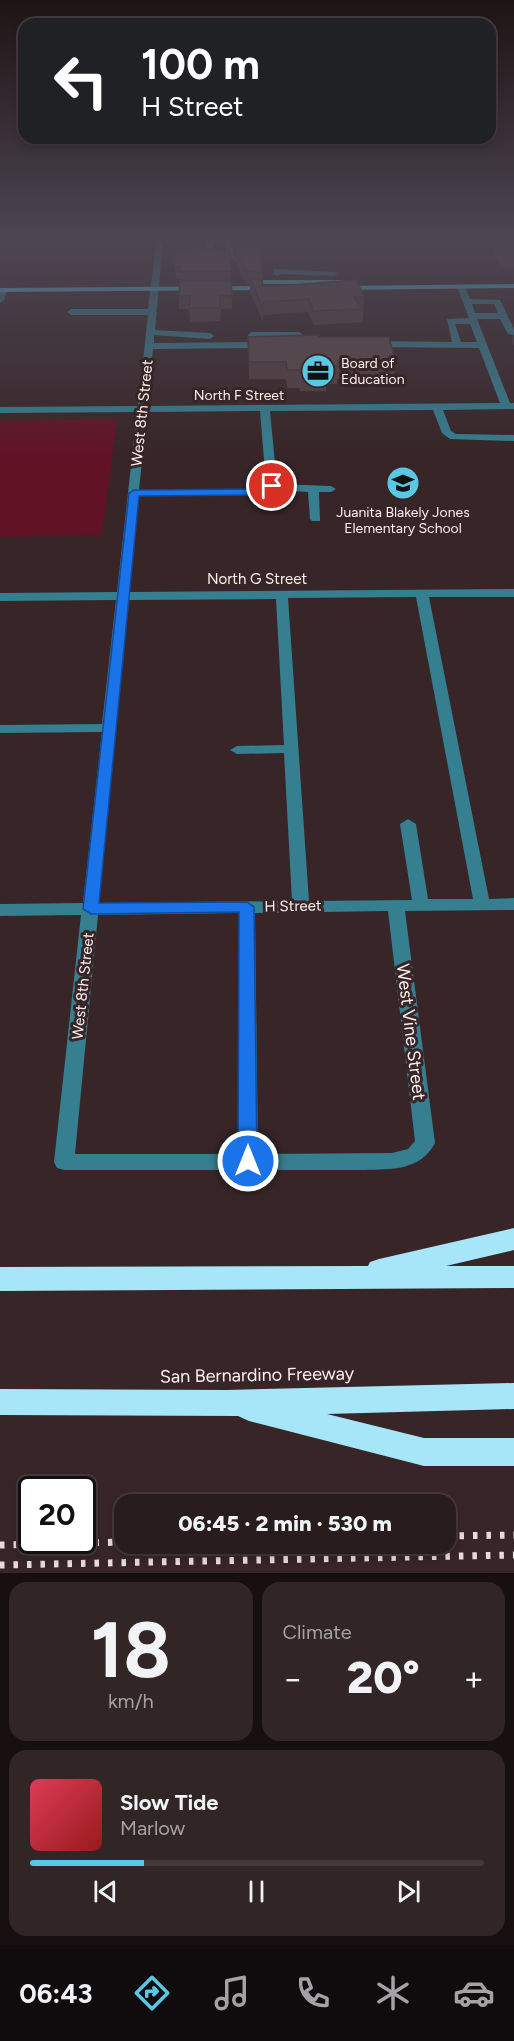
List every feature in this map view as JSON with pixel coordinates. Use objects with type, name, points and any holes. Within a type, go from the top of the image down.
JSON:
[{"type":"highway","points":[[345,1277],[514,1239]]},
{"type":"highway","points":[[0,1279],[514,1277]]},
{"type":"highway","name":"San Bernardino Freeway","points":[[0,1402],[227,1403],[514,1396]]},
{"type":"highway","points":[[227,1403],[424,1452],[514,1452]]},
{"type":"street","points":[[71,312],[77,311]]},
{"type":"street","points":[[143,311],[153,312]]},
{"type":"street","points":[[470,311],[510,406]]},
{"type":"street","name":"West 8th Street","points":[[153,312],[64,1162],[248,1161]]},
{"type":"street","points":[[457,345],[450,321],[508,318],[512,332],[514,332]]},
{"type":"street","points":[[149,346],[304,344],[299,335],[195,336],[172,332],[150,332]]},
{"type":"street","points":[[363,344],[483,345]]},
{"type":"street","name":"North F Street","points":[[0,410],[142,409],[234,403],[264,408],[416,402],[437,407],[510,406]]},
{"type":"street","points":[[437,407],[447,432],[454,437],[514,438]]},
{"type":"street","points":[[264,408],[272,486]]},
{"type":"street","points":[[134,493],[259,492],[272,486],[288,489],[331,489]]},
{"type":"street","points":[[313,489],[316,519]]},
{"type":"street","name":"North G Street","points":[[0,597],[514,593]]},
{"type":"street","points":[[422,594],[482,904]]},
{"type":"street","points":[[282,595],[301,906]]},
{"type":"street","points":[[0,729],[110,728]]},
{"type":"street","points":[[237,750],[291,749]]},
{"type":"street","points":[[408,824],[421,905]]},
{"type":"street","name":"H Street","points":[[0,910],[514,904]]},
{"type":"street","name":"West Vine Street","points":[[248,1161],[392,1161],[414,1156],[425,1143],[396,905]]},
{"type":"street","points":[[247,907],[248,1161]]},
{"type":"shaded area","points":[[117,419],[102,535],[0,537],[0,421]]},
{"type":"building","points":[[318,335],[319,337],[389,337],[395,360],[338,361],[338,366],[326,366],[326,373],[300,373],[299,370],[287,370],[286,362],[249,362],[248,337]]},
{"type":"railway","points":[[456,1536],[514,1535]]},
{"type":"railway","points":[[0,1545],[114,1542]]},
{"type":"railway","points":[[0,1565],[514,1555]]},
{"type":"place","name":"Board of Education","points":[[318,371]]},
{"type":"place","name":"Juanita Blakely Jones Elementary School","points":[[403,483]]},
{"type":"route","points":[[248,1161],[247,907],[91,909],[134,493],[259,492],[272,486]]}]
